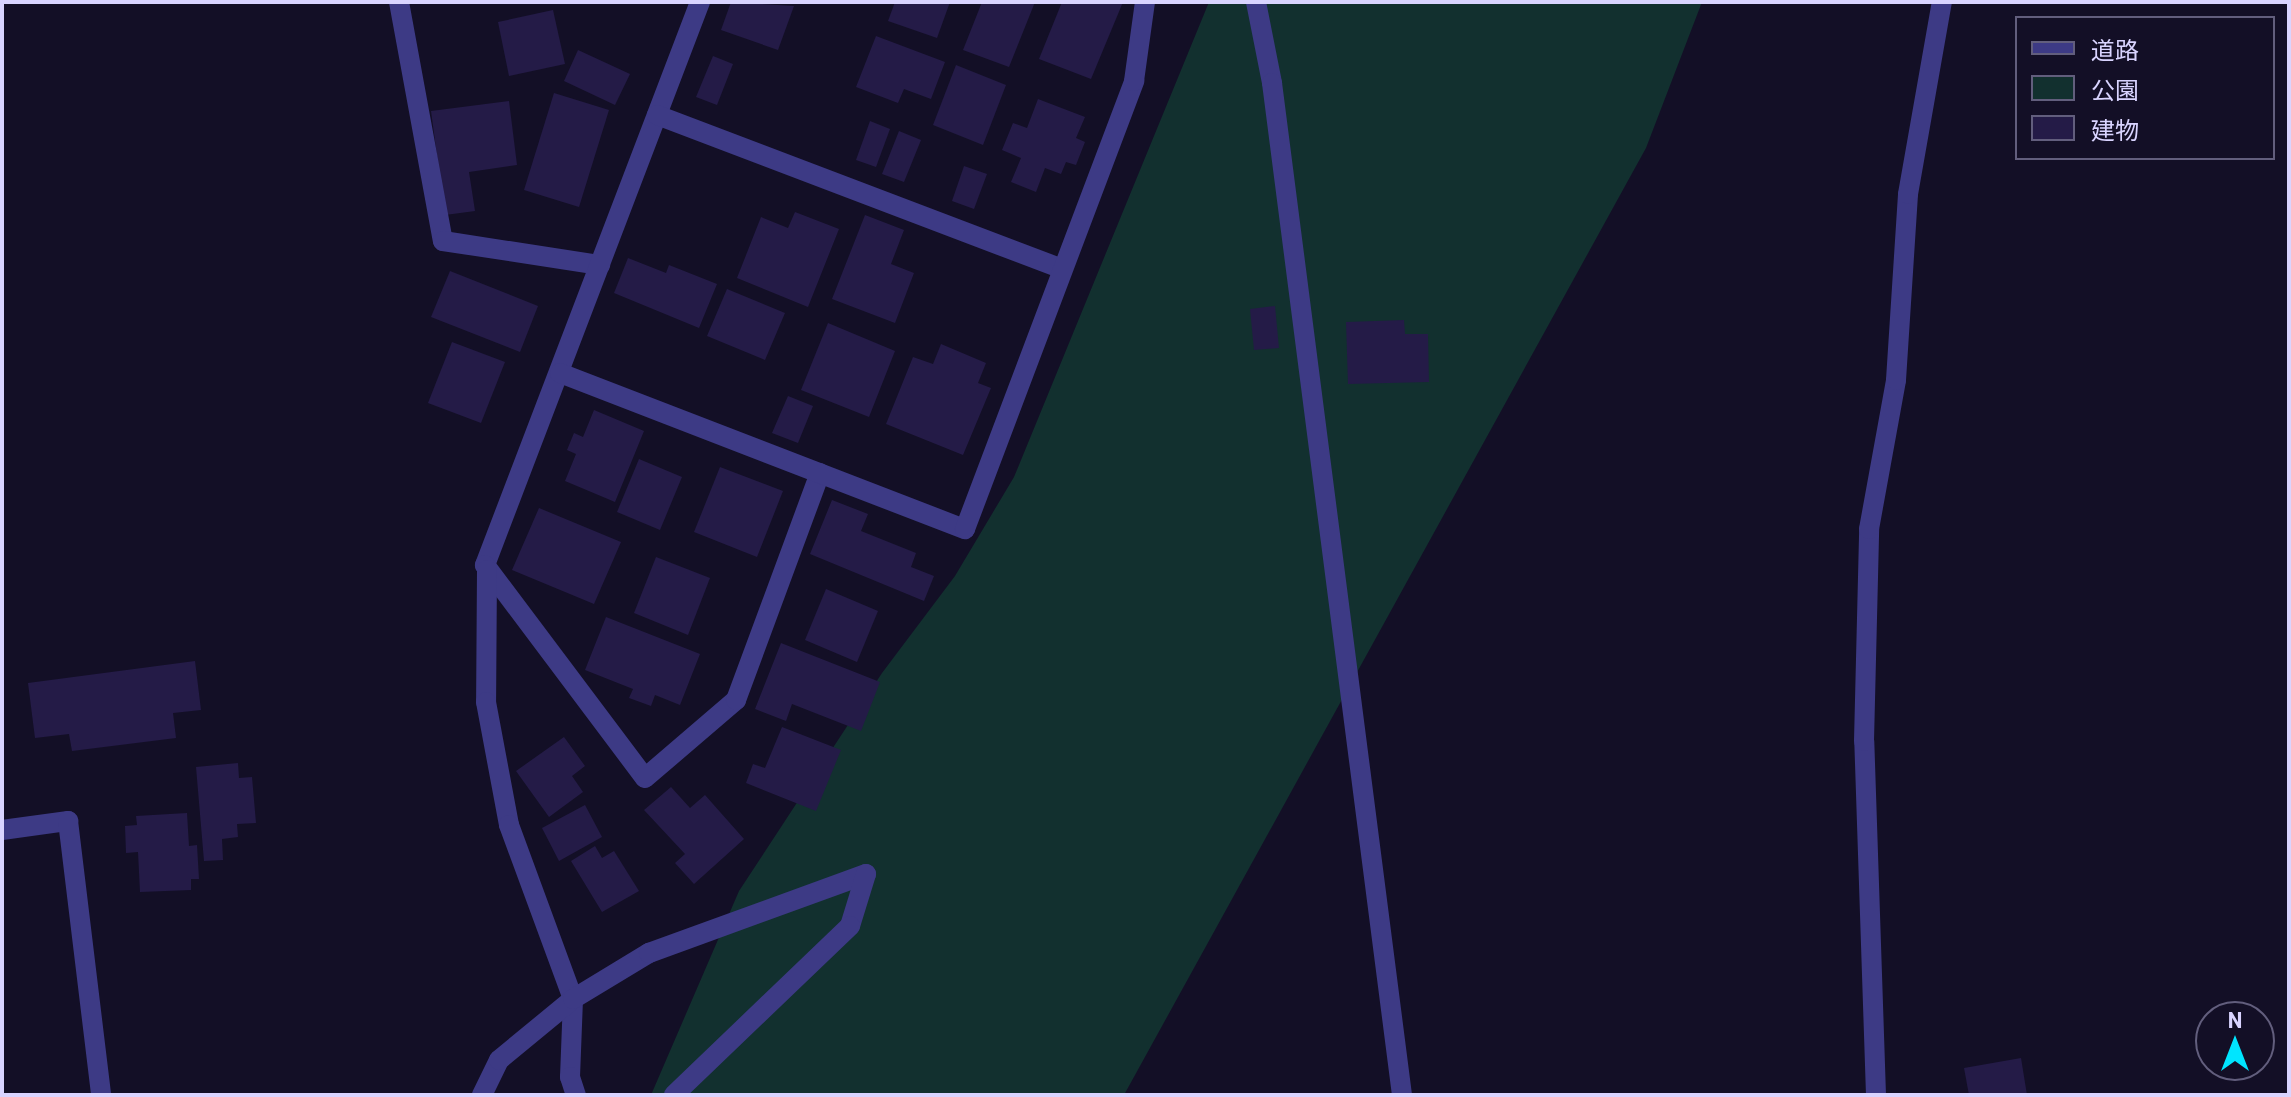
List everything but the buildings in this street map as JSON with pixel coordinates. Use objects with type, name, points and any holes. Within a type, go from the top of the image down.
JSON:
[{"type":"street","points":[[399,2],[443,241],[600,265]]},
{"type":"street","points":[[576,1095],[570,1077],[573,999],[509,825],[486,702],[485,565],[700,2]]},
{"type":"street","points":[[560,373],[965,529],[1134,81],[1145,2]]},
{"type":"street","points":[[1256,2],[1272,83],[1402,1095]]},
{"type":"street","points":[[1876,1095],[1864,741],[1869,529],[1896,380],[1908,194],[1942,2]]},
{"type":"street","points":[[657,115],[1062,269]]},
{"type":"street","points":[[487,570],[645,778],[736,700],[820,473]]},
{"type":"street","points":[[2,830],[68,821],[101,1095]]},
{"type":"street","points":[[482,1095],[499,1060],[573,999],[649,953],[866,874],[850,926],[674,1095]]},
{"type":"green space","points":[[1209,2],[1702,2],[1646,148],[1124,1095],[651,1095],[739,891],[882,673],[955,576],[1014,477]]}]
